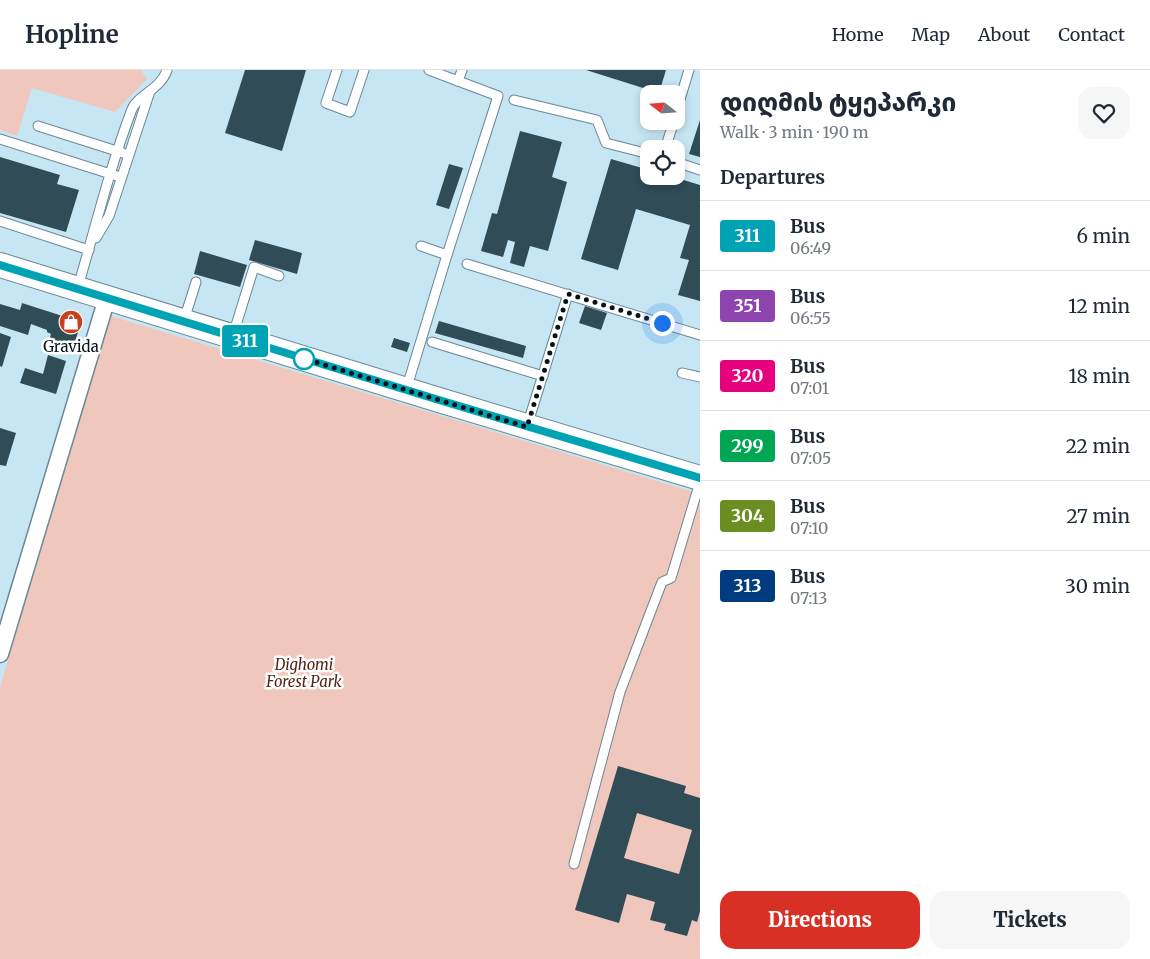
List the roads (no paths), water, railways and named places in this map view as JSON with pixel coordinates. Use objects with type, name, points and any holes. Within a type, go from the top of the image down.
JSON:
[{"type":"street","points":[[0,265],[700,480]]},
{"type":"street","points":[[0,654],[107,298]]},
{"type":"lane","points":[[77,289],[133,106],[164,79],[167,70]]},
{"type":"lane","points":[[337,70],[326,104],[350,112],[364,70]]},
{"type":"lane","points":[[406,390],[498,96],[429,70]]},
{"type":"lane","points":[[458,80],[462,70]]},
{"type":"lane","points":[[684,85],[689,70]]},
{"type":"lane","points":[[89,250],[109,216],[150,91]]},
{"type":"lane","points":[[514,100],[597,120],[606,143],[640,152]]},
{"type":"lane","points":[[38,126],[129,155]]},
{"type":"lane","points":[[0,139],[122,177]]},
{"type":"lane","points":[[685,165],[700,170]]},
{"type":"lane","points":[[0,220],[89,250]]},
{"type":"lane","points":[[421,246],[447,254]]},
{"type":"lane","points":[[466,264],[700,335]]},
{"type":"lane","points":[[232,337],[254,267],[279,276]]},
{"type":"lane","points":[[184,322],[196,282]]},
{"type":"lane","points":[[527,427],[568,294]]},
{"type":"lane","points":[[432,342],[543,376]]},
{"type":"lane","points":[[682,373],[700,377]]},
{"type":"lane","points":[[574,864],[620,692],[662,582],[671,578],[700,480]]},
{"type":"place","name":"Gravida","points":[[71,322]]},
{"type":"park label","name":"Dighomi Forest Park","points":[[304,672]]}]
